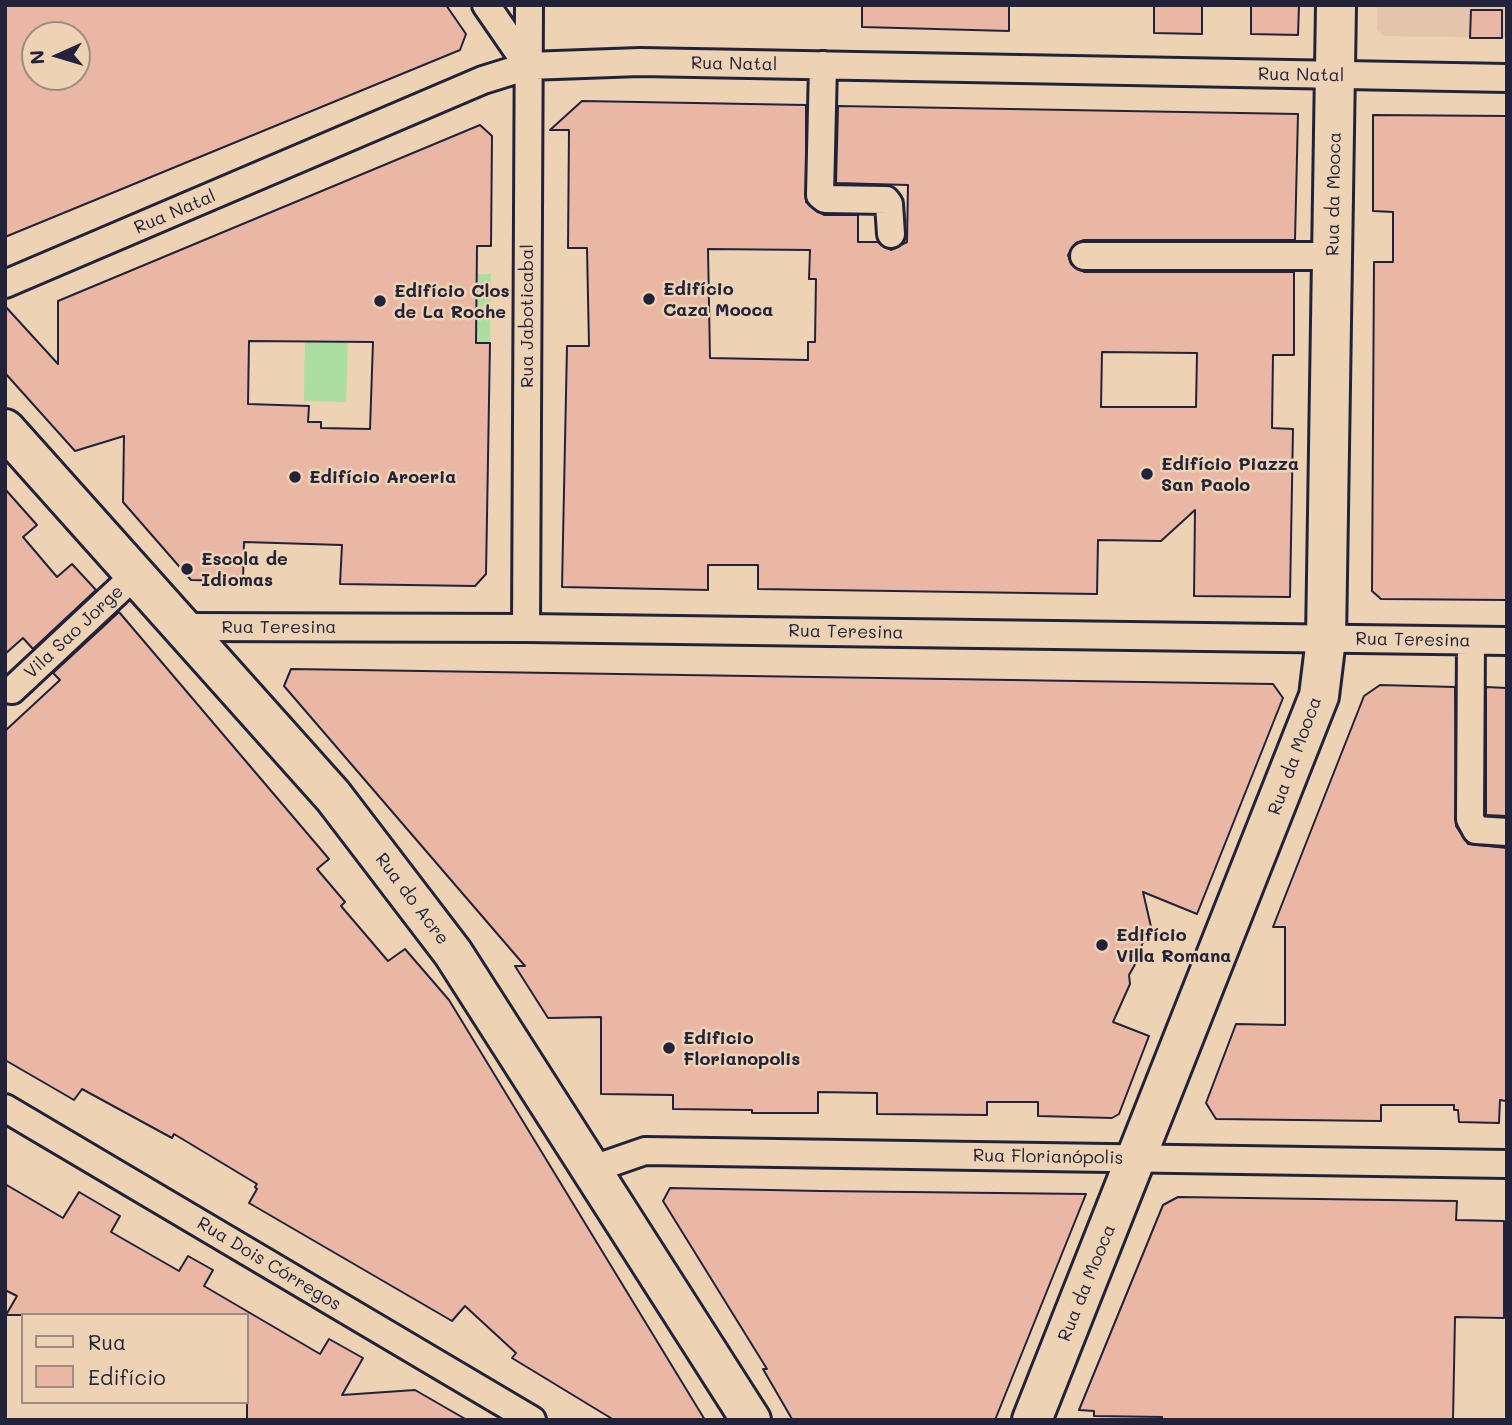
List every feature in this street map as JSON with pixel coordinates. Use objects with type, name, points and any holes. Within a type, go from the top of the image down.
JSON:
[{"type":"main road","name":"Rua da Mooca","points":[[1032,1420],[1315,709],[1326,639],[1336,5]]},
{"type":"main road","name":"Rua do Acre","points":[[5,429],[185,627],[333,796],[453,953],[751,1420]]},
{"type":"street","points":[[486,5],[528,66]]},
{"type":"street","name":"Rua Jaboticabal","points":[[526,628],[529,5]]},
{"type":"street","name":"Rua Natal","points":[[5,284],[482,80],[528,66],[640,62],[1507,78]]},
{"type":"street","points":[[823,65],[820,195],[825,199],[886,200],[889,204],[891,234]]},
{"type":"street","points":[[1084,256],[1332,256]]},
{"type":"street","name":"Vila Sao Jorge","points":[[12,690],[135,575]]},
{"type":"street","name":"Rua Teresina","points":[[185,627],[526,628],[1507,641]]},
{"type":"street","points":[[1471,641],[1470,819],[1476,830],[1507,832]]},
{"type":"street","name":"Rua Dois Córregos","points":[[5,1108],[532,1420]]},
{"type":"street","name":"Rua Florianópolis","points":[[593,1169],[645,1151],[1507,1164]]},
{"type":"shaded area","points":[[1377,5],[1507,5],[1507,38],[1384,36],[1377,30]]},
{"type":"green space","points":[[477,274],[491,274],[490,343],[476,343]]},
{"type":"green space","points":[[305,342],[348,342],[346,402],[304,401]]},
{"type":"building","points":[[5,5],[446,5],[466,34],[460,50],[5,237]]},
{"type":"building","points":[[862,5],[1009,5],[1009,31],[862,27]]},
{"type":"building","points":[[1154,5],[1202,5],[1202,34],[1154,33]]},
{"type":"building","points":[[1251,5],[1299,5],[1298,35],[1251,34]]},
{"type":"building","points":[[1471,10],[1502,10],[1502,38],[1470,38]]},
{"type":"building","points":[[582,101],[806,105],[806,202],[824,215],[858,215],[858,242],[878,242],[891,250],[907,242],[908,185],[836,183],[838,106],[1298,114],[1295,240],[1084,240],[1076,243],[1068,255],[1071,264],[1084,272],[1294,272],[1294,355],[1273,355],[1272,428],[1293,429],[1290,597],[1194,596],[1195,510],[1161,541],[1098,540],[1097,594],[758,589],[758,565],[708,565],[708,590],[562,587],[567,346],[589,346],[587,248],[568,248],[569,130],[550,130]],"holes":[[[708,249],[810,250],[809,279],[816,279],[815,342],[808,342],[808,360],[710,358]],[[1102,352],[1197,353],[1196,407],[1101,407]]]},
{"type":"building","points":[[1373,115],[1507,116],[1507,600],[1381,599],[1372,591],[1374,262],[1393,262],[1393,212],[1373,211]]},
{"type":"building","points":[[480,125],[492,136],[491,246],[477,246],[476,343],[490,343],[486,574],[475,586],[340,584],[342,545],[244,542],[243,581],[191,580],[123,502],[124,436],[75,451],[5,373],[5,306],[58,364],[58,301]],"holes":[[[249,341],[373,342],[370,429],[321,428],[321,422],[308,422],[309,406],[248,404]]]},
{"type":"building","points":[[5,489],[37,525],[23,537],[57,577],[72,564],[96,590],[33,649],[23,638],[5,654]]},
{"type":"building","points":[[119,612],[329,859],[317,869],[345,902],[341,906],[388,961],[405,949],[449,1000],[705,1420],[614,1420],[512,1358],[516,1353],[465,1306],[452,1321],[249,1203],[257,1184],[174,1134],[172,1138],[82,1089],[74,1100],[5,1060],[5,731],[60,680],[53,673]]},
{"type":"building","points":[[291,669],[1273,684],[1283,698],[1197,914],[1143,892],[1152,931],[1142,944],[1141,954],[1129,975],[1130,984],[1113,1022],[1149,1036],[1119,1114],[1112,1118],[1038,1116],[1038,1102],[987,1102],[987,1115],[877,1114],[877,1093],[818,1092],[818,1113],[752,1113],[752,1110],[673,1109],[673,1095],[601,1094],[601,1017],[548,1018],[515,966],[525,966],[284,686]]},
{"type":"building","points":[[1380,685],[1455,687],[1456,826],[1468,844],[1507,848],[1506,1101],[1500,1100],[1499,1123],[1459,1122],[1458,1110],[1454,1110],[1454,1105],[1381,1105],[1381,1121],[1216,1119],[1206,1103],[1236,1024],[1285,1025],[1285,927],[1273,927],[1364,696]]},
{"type":"building","points":[[1486,687],[1507,688],[1507,816],[1486,815]]},
{"type":"building","points":[[5,1184],[63,1218],[79,1192],[120,1216],[111,1232],[179,1271],[188,1256],[213,1270],[204,1286],[320,1354],[329,1339],[363,1358],[342,1395],[415,1390],[467,1420],[247,1420],[248,1313],[6,1315],[17,1296],[5,1290]]},
{"type":"building","points":[[670,1188],[1086,1194],[995,1420],[807,1420],[792,1419],[763,1369],[767,1369],[663,1201]]},
{"type":"building","points":[[1178,1197],[1457,1201],[1456,1220],[1504,1221],[1504,1318],[1455,1317],[1453,1420],[1162,1420],[1162,1417],[1094,1416],[1094,1411],[1079,1410],[1163,1205]]},
{"type":"place","name":"Edifício Caza Mooca","points":[[649,299]]},
{"type":"place","name":"Edifício Clos de La Roche","points":[[380,301]]},
{"type":"place","name":"Edifício Piazza San Paolo","points":[[1147,474]]},
{"type":"place","name":"Edifício Aroeria","points":[[295,477]]},
{"type":"place","name":"Escola de Idiomas","points":[[187,569]]},
{"type":"place","name":"Edifício Villa Romana","points":[[1102,945]]},
{"type":"place","name":"Edificio Florianopolis","points":[[669,1048]]}]
